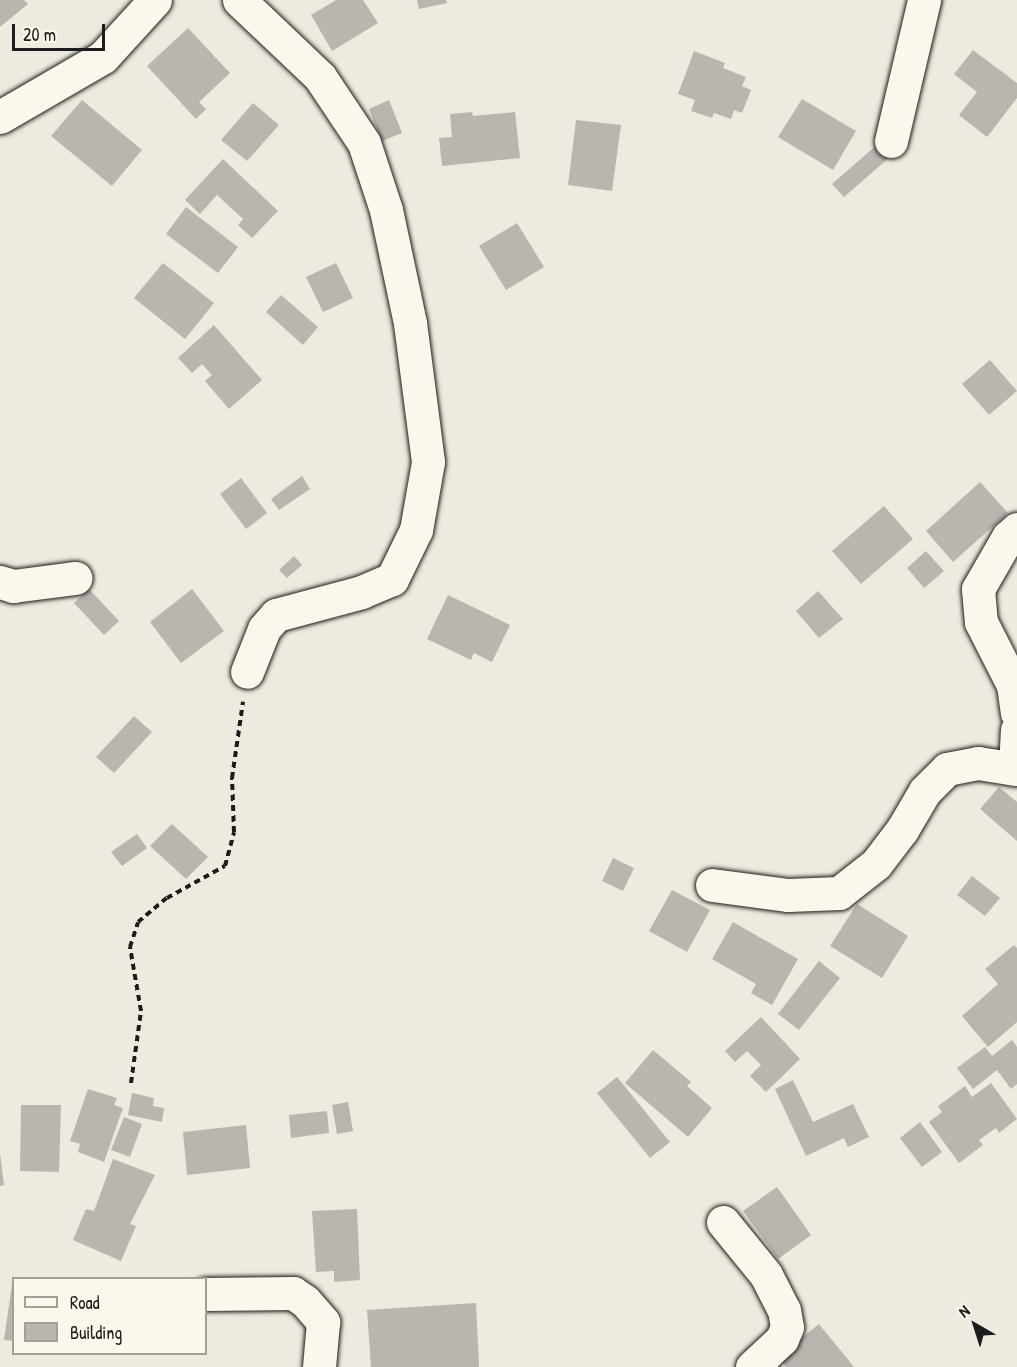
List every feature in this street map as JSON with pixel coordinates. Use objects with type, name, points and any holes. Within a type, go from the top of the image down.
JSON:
[{"type":"street","points":[[0,117],[103,57],[155,0]]},
{"type":"street","points":[[239,0],[320,76],[364,143],[386,210],[410,323],[428,462],[416,530],[392,579],[362,592],[276,615],[264,629],[247,672]]},
{"type":"street","points":[[891,141],[924,0]]},
{"type":"street","points":[[1017,529],[1008,537],[978,589],[981,622],[1013,685],[1017,713]]},
{"type":"street","points":[[0,582],[13,586],[75,578]]},
{"type":"street","points":[[712,885],[788,896],[839,893],[876,864],[902,830],[925,791],[947,769],[978,763],[1016,768],[1017,730]]},
{"type":"street","points":[[723,1222],[766,1275],[784,1310],[787,1327],[782,1339],[752,1367]]},
{"type":"street","points":[[207,1294],[293,1293],[305,1301],[323,1322],[319,1367]]},
{"type":"path","points":[[130,1083],[141,1011],[130,947],[138,922],[167,898],[225,866],[234,832],[232,778],[247,672]]},
{"type":"building","points":[[0,0],[24,0],[28,4],[0,27]]},
{"type":"building","points":[[336,0],[363,0],[378,23],[332,51],[311,15]]},
{"type":"building","points":[[417,0],[446,0],[447,3],[419,9]]},
{"type":"building","points":[[188,28],[230,73],[199,102],[206,109],[196,119],[147,66]]},
{"type":"building","points":[[973,50],[1017,83],[1017,98],[987,137],[959,115],[977,92],[954,74]]},
{"type":"building","points":[[694,51],[725,63],[723,68],[746,77],[742,86],[751,90],[742,113],[734,110],[731,119],[714,113],[712,118],[691,111],[695,100],[678,94]]},
{"type":"building","points":[[802,99],[856,131],[833,170],[778,137]]},
{"type":"building","points":[[82,100],[142,150],[112,186],[51,136]]},
{"type":"building","points":[[389,100],[402,133],[382,141],[369,109]]},
{"type":"building","points":[[253,103],[279,125],[247,161],[221,140]]},
{"type":"building","points":[[472,112],[473,116],[515,112],[520,158],[442,166],[439,138],[452,137],[450,114]]},
{"type":"building","points":[[576,120],[621,125],[612,191],[568,185]]},
{"type":"building","points":[[879,143],[891,156],[844,197],[832,184]]},
{"type":"building","points":[[223,159],[278,211],[252,238],[238,225],[243,219],[217,195],[200,214],[185,200]]},
{"type":"building","points":[[186,207],[238,247],[218,273],[166,234]]},
{"type":"building","points":[[517,223],[544,267],[506,290],[479,246]]},
{"type":"building","points":[[163,263],[214,303],[185,339],[134,298]]},
{"type":"building","points":[[336,263],[353,298],[323,312],[306,277]]},
{"type":"building","points":[[281,295],[318,327],[303,345],[266,312]]},
{"type":"building","points":[[214,325],[262,380],[229,409],[205,381],[212,375],[202,364],[192,373],[178,358]]},
{"type":"building","points":[[990,360],[1017,391],[989,415],[962,384]]},
{"type":"building","points":[[302,476],[310,489],[279,510],[271,499]]},
{"type":"building","points":[[241,478],[267,513],[246,529],[220,494]]},
{"type":"building","points":[[980,482],[1008,513],[953,562],[926,531]]},
{"type":"building","points":[[884,506],[913,539],[861,584],[832,551]]},
{"type":"building","points":[[926,551],[944,571],[924,588],[907,568]]},
{"type":"building","points":[[294,556],[302,565],[287,578],[279,570]]},
{"type":"building","points":[[89,589],[119,621],[104,635],[74,603]]},
{"type":"building","points":[[192,589],[224,631],[181,663],[150,622]]},
{"type":"building","points":[[818,591],[843,619],[819,638],[796,611]]},
{"type":"building","points":[[448,595],[510,625],[492,662],[474,653],[471,660],[427,639]]},
{"type":"building","points":[[134,716],[152,732],[114,773],[96,757]]},
{"type":"building","points":[[999,787],[1017,802],[1017,841],[980,809]]},
{"type":"building","points":[[172,824],[208,857],[186,879],[150,846]]},
{"type":"building","points":[[137,834],[147,848],[122,866],[111,852]]},
{"type":"building","points":[[613,858],[634,868],[623,891],[602,881]]},
{"type":"building","points":[[972,876],[1000,898],[985,916],[957,895]]},
{"type":"building","points":[[672,890],[710,910],[687,952],[649,931]]},
{"type":"building","points":[[857,904],[908,936],[882,978],[830,946]]},
{"type":"building","points":[[733,922],[798,959],[772,1005],[751,993],[756,984],[712,959]]},
{"type":"building","points":[[1014,945],[1017,948],[1017,1022],[988,1047],[962,1016],[998,984],[985,969]]},
{"type":"building","points":[[819,961],[840,978],[799,1030],[778,1014]]},
{"type":"building","points":[[761,1017],[800,1059],[766,1092],[750,1076],[761,1065],[747,1051],[735,1062],[725,1051]]},
{"type":"building","points":[[1012,1040],[1017,1047],[1017,1084],[1011,1089],[997,1070],[973,1089],[957,1068],[985,1047],[992,1056]]},
{"type":"building","points":[[653,1050],[691,1082],[687,1086],[712,1108],[688,1137],[625,1083]]},
{"type":"building","points":[[617,1077],[670,1142],[650,1158],[597,1093]]},
{"type":"building","points":[[793,1080],[813,1122],[853,1104],[869,1137],[848,1147],[844,1138],[806,1156],[775,1089]]},
{"type":"building","points":[[991,1083],[1017,1119],[999,1133],[996,1128],[979,1140],[983,1145],[959,1163],[929,1122],[942,1112],[938,1106],[965,1086],[972,1097]]},
{"type":"building","points":[[88,1089],[117,1098],[114,1105],[123,1108],[104,1162],[78,1152],[80,1144],[70,1141]]},
{"type":"building","points":[[132,1093],[154,1098],[153,1106],[164,1108],[162,1122],[128,1115]]},
{"type":"building","points":[[348,1102],[353,1131],[337,1134],[332,1105]]},
{"type":"building","points":[[21,1105],[61,1105],[59,1172],[20,1171]]},
{"type":"building","points":[[327,1111],[329,1133],[291,1138],[289,1115]]},
{"type":"building","points":[[124,1117],[142,1124],[130,1157],[111,1150]]},
{"type":"building","points":[[920,1122],[942,1152],[922,1167],[900,1138]]},
{"type":"building","points":[[246,1125],[250,1168],[187,1175],[183,1132]]},
{"type":"building","points":[[0,1153],[4,1185],[0,1186]]},
{"type":"building","points":[[113,1159],[155,1175],[130,1224],[136,1226],[121,1261],[73,1240],[86,1209],[94,1211]]},
{"type":"building","points":[[777,1187],[811,1235],[778,1259],[743,1211]]},
{"type":"building","points":[[357,1209],[360,1280],[334,1282],[334,1271],[316,1272],[312,1211]]},
{"type":"building","points":[[12,1284],[12,1341],[4,1340]]},
{"type":"building","points":[[476,1303],[479,1367],[371,1367],[367,1310]]},
{"type":"building","points":[[819,1324],[854,1367],[786,1367],[778,1357]]}]
